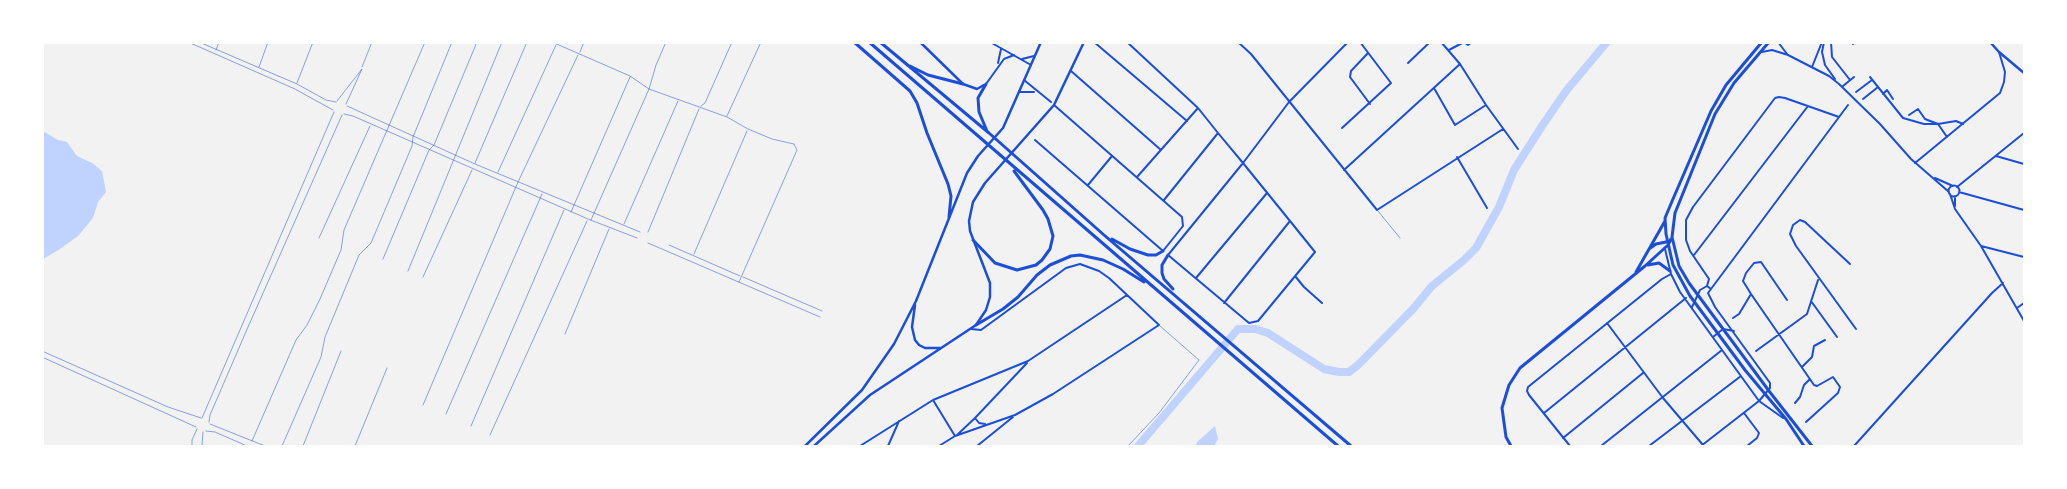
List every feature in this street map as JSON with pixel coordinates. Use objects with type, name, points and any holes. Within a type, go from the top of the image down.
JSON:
[{"type":"main road","points":[[854,42],[910,91],[917,103],[926,133],[948,184],[951,196],[949,217]]},
{"type":"main road","points":[[869,42],[1010,166],[1338,446]]},
{"type":"main road","points":[[880,42],[989,133],[1104,235],[1351,446]]},
{"type":"main road","points":[[920,42],[964,84],[977,89],[986,84]]},
{"type":"main road","points":[[804,446],[862,390],[880,367],[916,301],[967,173],[978,156],[1003,128],[1041,42]]},
{"type":"main road","points":[[976,325],[986,310],[990,297],[990,282],[987,269],[973,240],[969,221],[975,197],[985,183],[1054,105],[1084,42]]},
{"type":"main road","points":[[1636,272],[1666,218],[1684,172],[1720,94],[1762,42]]},
{"type":"main road","points":[[1769,42],[1734,83],[1715,114],[1675,213],[1672,237],[1681,271],[1812,446]]},
{"type":"main road","points":[[1990,42],[1998,52],[2024,73]]},
{"type":"main road","points":[[906,64],[928,75],[964,84]]},
{"type":"main road","points":[[986,84],[978,98],[979,112],[989,133]]},
{"type":"main road","points":[[973,240],[995,263],[1017,270],[1036,265],[1050,249],[1053,236],[1048,219],[1010,166]]},
{"type":"main road","points":[[1666,218],[1667,244],[1676,273],[1716,333],[1786,419],[1804,446]]},
{"type":"main road","points":[[1104,235],[1148,256],[1164,251]]},
{"type":"main road","points":[[1511,446],[1506,437],[1502,408],[1505,394],[1513,378],[1529,360],[1645,266],[1672,237]]},
{"type":"main road","points":[[1648,249],[1656,244],[1667,244],[1674,248]]},
{"type":"main road","points":[[814,446],[870,395],[1018,297],[1037,275],[1050,264],[1061,259],[1080,255],[1094,257],[1112,263],[1153,288]]},
{"type":"main road","points":[[1168,255],[1162,265],[1162,273],[1164,279],[1180,298]]},
{"type":"main road","points":[[1645,266],[1659,263],[1670,273]]},
{"type":"main road","points":[[916,301],[912,327],[915,340],[925,348],[943,347]]},
{"type":"street","points":[[990,42],[1031,65]]},
{"type":"street","points":[[1094,42],[1187,121]]},
{"type":"street","points":[[1127,42],[1198,108],[1243,163],[1290,222],[1315,252],[1258,321],[1249,324],[1168,255],[1243,163],[1289,102],[1348,42]]},
{"type":"street","points":[[1238,42],[1251,54],[1377,210],[1503,128]]},
{"type":"street","points":[[1342,128],[1391,83],[1360,42]]},
{"type":"street","points":[[1408,63],[1430,42]]},
{"type":"street","points":[[1441,42],[1460,64],[1486,105],[1518,149]]},
{"type":"street","points":[[1448,51],[1465,43],[1468,45],[1472,42]]},
{"type":"street","points":[[1778,42],[1780,48],[1788,55]]},
{"type":"street","points":[[1812,67],[1823,42]]},
{"type":"street","points":[[1823,42],[1824,65],[1839,84]]},
{"type":"street","points":[[1831,42],[1832,57],[1850,80]]},
{"type":"street","points":[[1852,42],[1853,44],[1856,42]]},
{"type":"street","points":[[997,66],[1001,48]]},
{"type":"street","points":[[1760,52],[1772,50],[1788,55],[1843,86],[1915,163],[1949,193],[1955,196]]},
{"type":"street","points":[[1915,163],[2001,90],[2005,72],[1998,52]]},
{"type":"street","points":[[1368,53],[1351,71],[1350,77],[1370,104]]},
{"type":"street","points":[[986,84],[997,66],[1004,59],[1014,55]]},
{"type":"street","points":[[1022,59],[1034,56]]},
{"type":"street","points":[[1344,170],[1460,64]]},
{"type":"street","points":[[1070,71],[1161,150]]},
{"type":"street","points":[[1843,86],[1854,77]]},
{"type":"street","points":[[1856,92],[1871,78],[1902,118],[1914,123],[1938,124],[1956,121],[1963,124]]},
{"type":"street","points":[[1024,80],[1051,102]]},
{"type":"street","points":[[1863,99],[1878,87]]},
{"type":"street","points":[[1434,88],[1455,125],[1486,105]]},
{"type":"street","points":[[1883,94],[1888,90],[1894,99]]},
{"type":"street","points":[[1019,92],[1037,92]]},
{"type":"street","points":[[1692,307],[1699,296],[1700,290],[1707,286],[1709,280],[1694,256],[1685,234],[1687,216],[1775,98],[1781,97],[1839,117]]},
{"type":"street","points":[[1034,140],[1164,251],[1184,226],[1182,217],[1164,200],[1054,105]]},
{"type":"street","points":[[1607,323],[1663,398],[1683,420],[1702,446],[1759,401],[1769,391],[1770,384],[1708,293],[1848,105]]},
{"type":"street","points":[[1694,256],[1808,106]]},
{"type":"street","points":[[1136,177],[1198,108]]},
{"type":"street","points":[[1909,115],[1918,109],[1925,119],[1938,124],[1947,137]]},
{"type":"street","points":[[1164,200],[1218,133]]},
{"type":"street","points":[[1957,187],[2024,133]]},
{"type":"street","points":[[1088,185],[1112,156]]},
{"type":"street","points":[[1996,156],[2024,164]]},
{"type":"street","points":[[1457,157],[1486,208]]},
{"type":"street","points":[[1933,177],[1957,187]]},
{"type":"street","points":[[1953,186],[1950,188],[1949,193],[1955,209],[1981,246],[2024,321]]},
{"type":"street","points":[[1957,187],[1959,192]]},
{"type":"street","points":[[1955,209],[1955,196],[1959,192]]},
{"type":"street","points":[[1959,192],[2024,210]]},
{"type":"street","points":[[1196,278],[1267,193]]},
{"type":"street","points":[[1850,264],[1804,221],[1798,221],[1794,225],[1790,234],[1792,240],[1818,280],[1856,329]]},
{"type":"street","points":[[1224,303],[1290,222]]},
{"type":"street","points":[[1667,244],[1670,273],[1712,337],[1759,401],[1786,419]]},
{"type":"street","points":[[1981,246],[2024,257]]},
{"type":"street","points":[[1787,300],[1761,262],[1751,265],[1743,281],[1810,379],[1817,386],[1833,377],[1841,389],[1806,422]]},
{"type":"street","points":[[971,329],[981,330],[1000,318],[1066,268],[1080,264],[1099,271],[1116,284],[1159,325],[1053,394],[1015,415],[977,446]]},
{"type":"street","points":[[1570,446],[1529,395],[1527,389],[1670,273]]},
{"type":"street","points":[[1295,276],[1322,303]]},
{"type":"street","points":[[1756,351],[1807,314],[1818,280]]},
{"type":"street","points":[[1854,446],[2002,283]]},
{"type":"street","points":[[1707,286],[1711,289]]},
{"type":"street","points":[[1733,318],[1739,314],[1751,294]]},
{"type":"street","points":[[860,446],[933,400],[1028,362],[1127,295]]},
{"type":"street","points":[[1018,297],[1024,298]]},
{"type":"street","points":[[1544,413],[1686,298]]},
{"type":"street","points":[[1811,301],[1837,337]]},
{"type":"street","points":[[2018,308],[2024,303]]},
{"type":"street","points":[[1712,337],[1722,328],[1734,331]]},
{"type":"street","points":[[1802,367],[1812,357],[1814,346],[1825,340]]},
{"type":"street","points":[[1601,446],[1722,350]]},
{"type":"street","points":[[939,446],[955,436],[976,418],[1028,362]]},
{"type":"street","points":[[1563,438],[1644,373]]},
{"type":"street","points":[[1649,446],[1741,376]]},
{"type":"street","points":[[1795,403],[1800,397],[1804,385],[1810,379]]},
{"type":"street","points":[[933,400],[955,436]]},
{"type":"street","points":[[1744,413],[1757,429],[1759,436],[1747,446]]},
{"type":"street","points":[[955,436],[1015,415]]},
{"type":"street","points":[[976,418],[979,424],[987,424]]},
{"type":"street","points":[[888,446],[899,421]]},
{"type":"lane","points":[[188,42],[295,89],[333,110]]},
{"type":"lane","points":[[199,42],[297,84],[326,100],[336,102],[362,69]]},
{"type":"lane","points":[[216,50],[219,42]]},
{"type":"lane","points":[[259,68],[268,42]]},
{"type":"lane","points":[[297,84],[313,42]]},
{"type":"lane","points":[[372,42],[347,105],[388,126],[475,164],[640,232]]},
{"type":"lane","points":[[252,441],[296,340],[320,300],[341,250],[344,230],[425,42]]},
{"type":"lane","points":[[282,446],[321,357],[325,337],[359,255],[371,243],[413,143],[413,137],[452,42]]},
{"type":"lane","points":[[383,258],[429,150],[434,145],[476,42]]},
{"type":"lane","points":[[408,271],[502,42]]},
{"type":"lane","points":[[475,164],[527,42]]},
{"type":"lane","points":[[552,42],[630,76],[650,89],[726,117],[772,139],[794,144],[796,150],[739,282]]},
{"type":"lane","points":[[559,46],[560,42]]},
{"type":"lane","points":[[423,406],[518,182],[584,42]]},
{"type":"lane","points":[[591,220],[650,89],[656,65],[666,42]]},
{"type":"lane","points":[[648,232],[700,107],[705,103],[732,42]]},
{"type":"lane","points":[[726,117],[760,42]]},
{"type":"lane","points":[[497,173],[556,44]]},
{"type":"lane","points":[[571,212],[630,76]]},
{"type":"lane","points":[[624,225],[679,100]]},
{"type":"lane","points":[[42,351],[168,407],[201,418],[334,112]]},
{"type":"lane","points":[[265,446],[210,423],[210,415],[343,115],[353,116],[564,209],[637,238]]},
{"type":"lane","points":[[319,238],[370,124]]},
{"type":"lane","points":[[691,262],[748,129]]},
{"type":"lane","points":[[423,277],[472,169]]},
{"type":"lane","points":[[446,414],[543,192]]},
{"type":"lane","points":[[471,426],[564,209]]},
{"type":"lane","points":[[1377,210],[1400,238]]},
{"type":"lane","points":[[490,435],[588,219]]},
{"type":"lane","points":[[565,334],[610,228]]},
{"type":"lane","points":[[648,243],[820,317]]},
{"type":"lane","points":[[669,246],[822,311]]},
{"type":"lane","points":[[1128,446],[1158,413],[1199,360],[1159,325]]},
{"type":"lane","points":[[303,446],[341,351]]},
{"type":"lane","points":[[42,357],[197,428],[192,440],[192,446]]},
{"type":"lane","points":[[354,446],[387,368]]},
{"type":"lane","points":[[206,431],[215,432],[247,446]]},
{"type":"lane","points":[[202,446],[203,432]]},
{"type":"water","points":[[43,131],[58,140],[67,142],[77,156],[92,163],[102,171],[106,192],[98,202],[93,218],[78,236],[43,259]]},
{"type":"water","points":[[1215,426],[1218,439],[1214,446],[1195,446],[1198,441]]},
{"type":"waterway","points":[[1138,446],[1238,329],[1255,329],[1268,333],[1324,369],[1349,372],[1358,365],[1413,309],[1432,286],[1476,248],[1499,207],[1514,170],[1566,91],[1607,42]]}]
